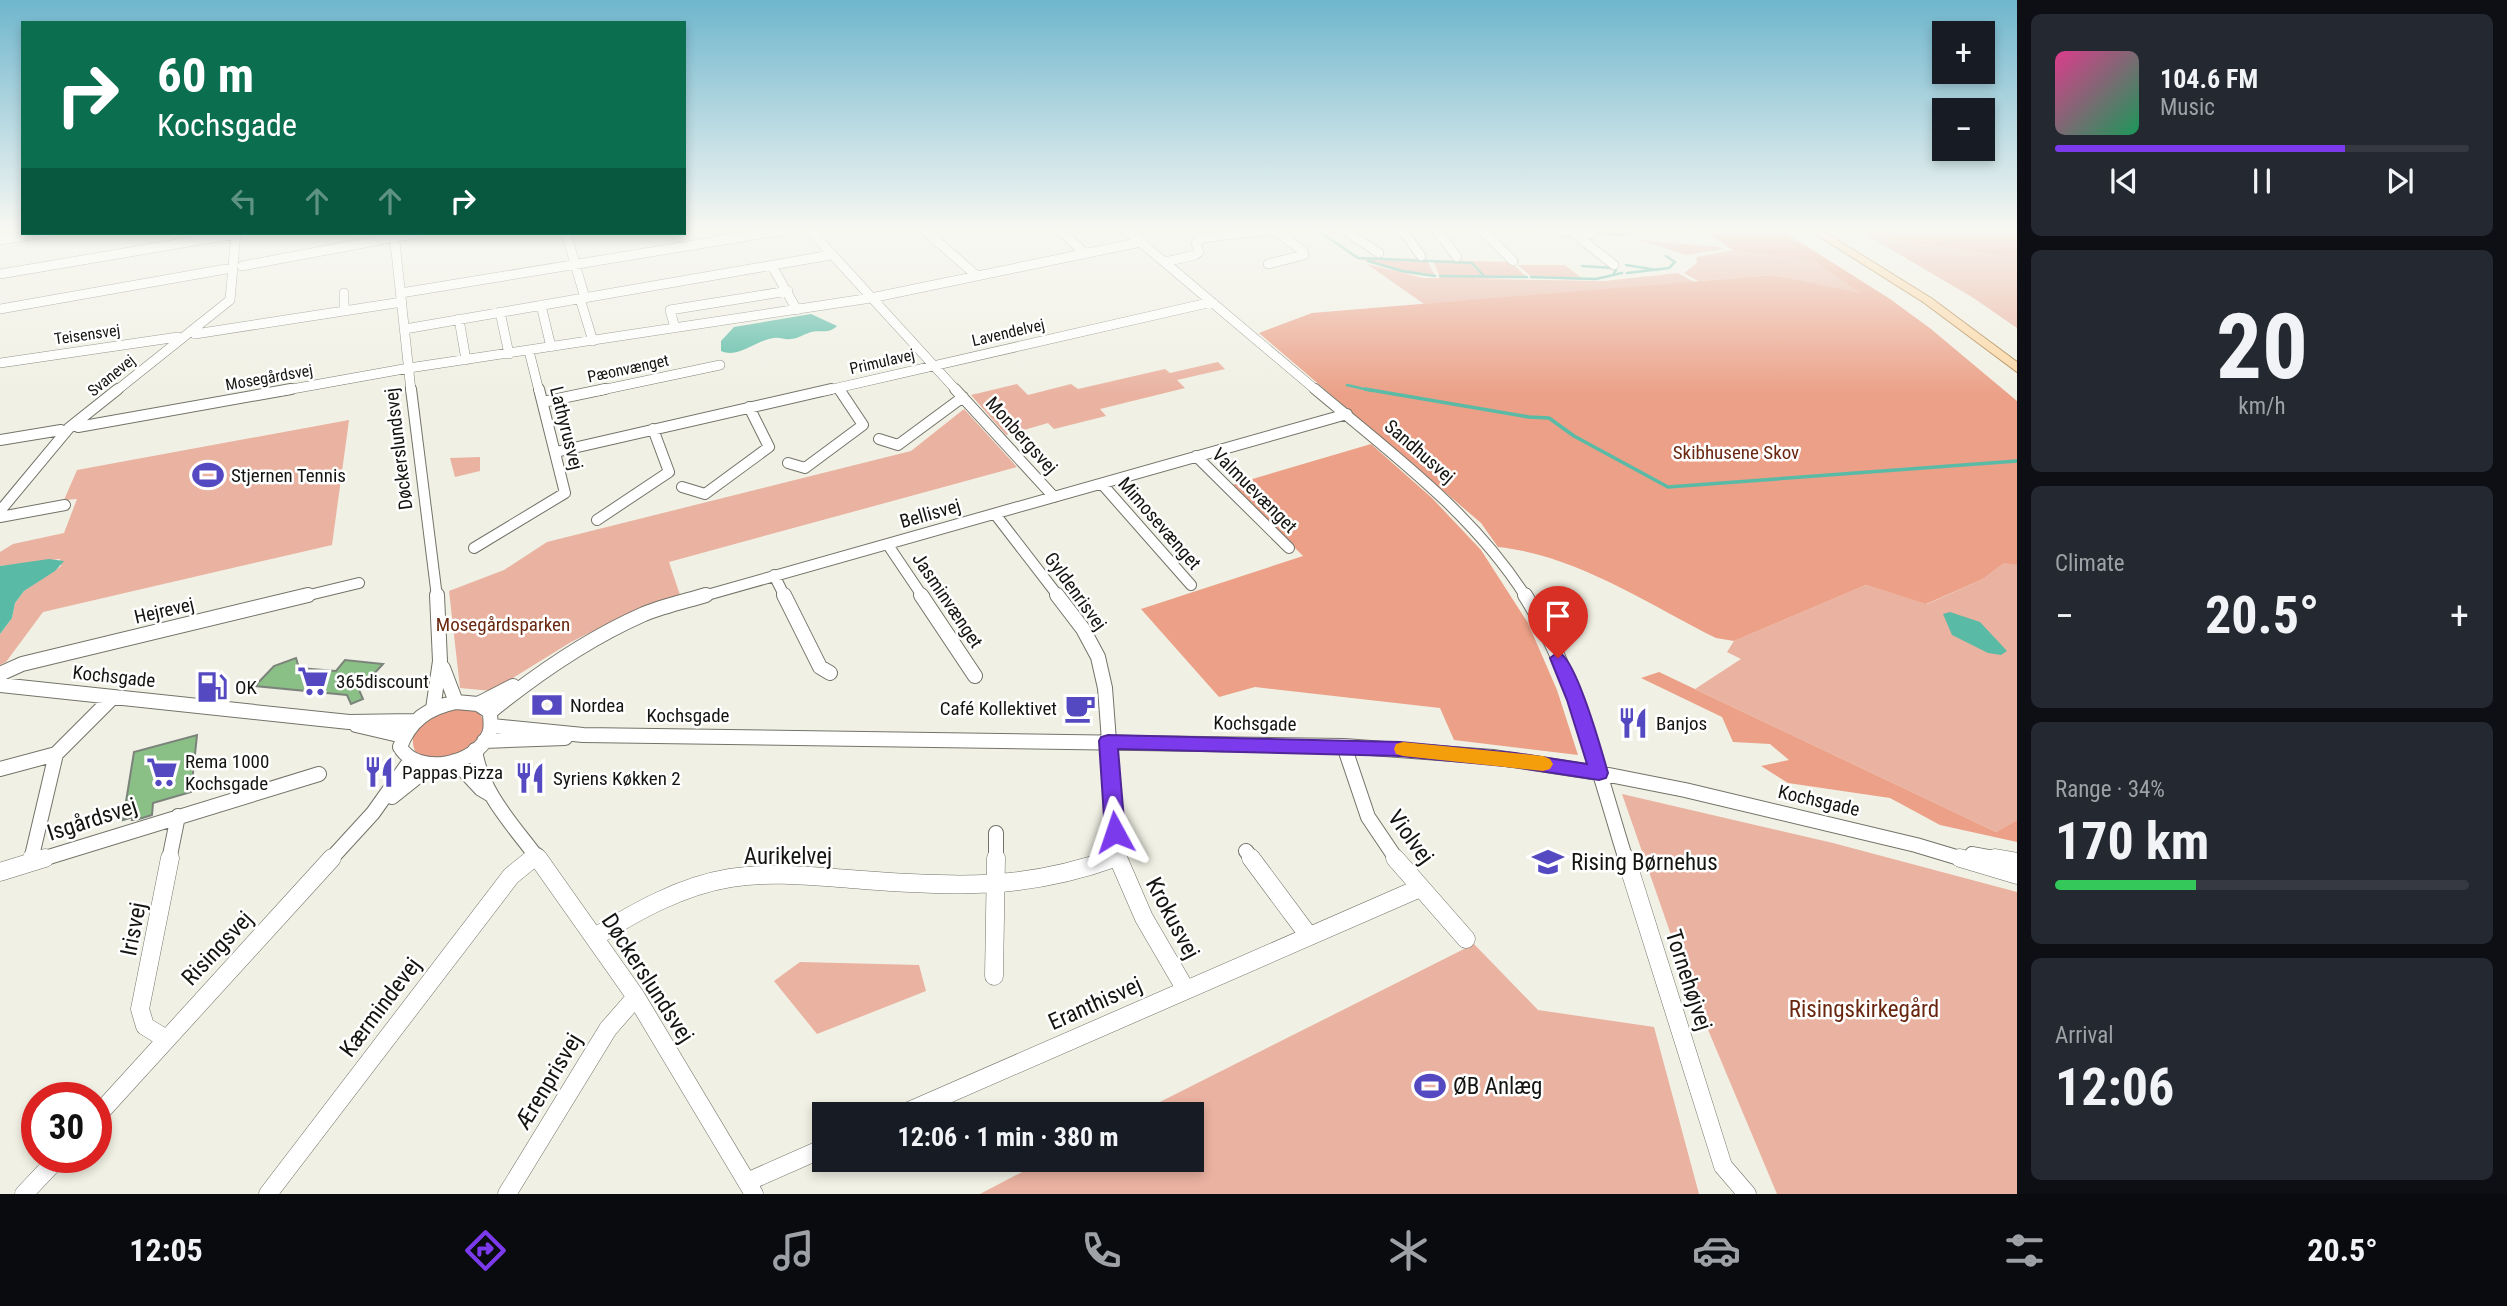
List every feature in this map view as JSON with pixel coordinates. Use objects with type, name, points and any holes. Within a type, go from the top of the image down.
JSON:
[{"type":"main road","points":[[1901,284],[1927,300],[2017,368]]},
{"type":"main road","points":[[1914,284],[2017,356]]},
{"type":"street","points":[[0,309],[141,284]]},
{"type":"street","name":"Svanevej","points":[[0,511],[69,428],[226,304],[232,296],[233,284]]},
{"type":"street","name":"Døckerslundsvej","points":[[399,284],[433,570],[440,661],[433,709]]},
{"type":"street","points":[[195,334],[344,311],[474,284]]},
{"type":"street","points":[[579,284],[593,341]]},
{"type":"street","points":[[405,329],[664,284]]},
{"type":"street","points":[[784,284],[797,310]]},
{"type":"street","name":"Monbergsvej","points":[[858,284],[1054,497]]},
{"type":"street","name":"Mosegårdsvej","points":[[78,427],[409,368],[797,310],[939,284]]},
{"type":"street","name":"Sandhusvej","points":[[1191,284],[1448,501],[1487,543],[1541,620],[1576,700],[1599,773]]},
{"type":"street","points":[[675,328],[670,310],[788,291]]},
{"type":"street","points":[[344,293],[344,311]]},
{"type":"street","name":"Lavendelvej","points":[[933,365],[1212,302]]},
{"type":"street","points":[[541,305],[551,347]]},
{"type":"street","points":[[500,312],[509,354]]},
{"type":"street","points":[[459,319],[466,360]]},
{"type":"street","name":"Teisensvej","points":[[0,363],[178,337]]},
{"type":"street","name":"Lathyrusvej","points":[[474,548],[565,493],[528,351]]},
{"type":"street","name":"Pæonvænget","points":[[543,402],[720,365]]},
{"type":"street","name":"Primulavej","points":[[556,452],[933,365]]},
{"type":"street","name":"Primulavej","points":[[788,463],[805,468],[863,425],[838,388]]},
{"type":"street","name":"Monbergsvej","points":[[879,439],[898,444],[963,397]]},
{"type":"street","points":[[682,487],[705,494],[769,447],[749,407]]},
{"type":"street","name":"Bellisvej","points":[[486,714],[535,676],[611,629],[647,613],[1347,414]]},
{"type":"street","points":[[597,520],[669,472],[653,429]]},
{"type":"street","points":[[0,440],[61,430]]},
{"type":"street","name":"Valmuevænget","points":[[1196,456],[1289,548]]},
{"type":"street","name":"Mimosevænget","points":[[1102,484],[1191,585]]},
{"type":"street","points":[[0,517],[65,505]]},
{"type":"street","name":"Gyldenrisvej","points":[[995,514],[1083,629],[1098,657],[1105,688],[1108,741]]},
{"type":"street","name":"Jasminvænget","points":[[888,545],[975,676]]},
{"type":"street","points":[[774,575],[820,667],[830,673]]},
{"type":"street","name":"Hejrevej","points":[[0,674],[22,664],[340,582],[359,583]]},
{"type":"street","name":"Døckerslundsvej","points":[[440,661],[456,702]]},
{"type":"street","name":"Kochsgade","points":[[0,685],[349,722],[415,720]]},
{"type":"street","points":[[0,769],[56,754],[113,697]]},
{"type":"street","points":[[456,702],[486,714],[480,746],[455,761],[431,766],[410,761],[402,750],[403,736],[415,720],[433,709],[456,702]]},
{"type":"street","name":"Kochsgade","points":[[486,714],[583,735]]},
{"type":"street","name":"Kochsgade","points":[[349,722],[403,736]]},
{"type":"street","name":"Kochsgade","points":[[480,746],[583,735],[1344,746],[1493,757],[1599,773],[1916,845],[2017,862]]},
{"type":"street","name":"Krokusvej","points":[[1108,741],[1117,857],[1144,918],[1186,990]]},
{"type":"street","name":"Døckerslundsvej","points":[[480,746],[477,764],[491,795],[537,855],[636,997],[751,1188]]},
{"type":"street","name":"Violvej","points":[[1344,746],[1368,817],[1387,849],[1466,939]]},
{"type":"street","points":[[31,862],[56,754]]},
{"type":"street","name":"Risingsvej","points":[[112,1099],[373,813],[410,761]]},
{"type":"street","name":"Døckerslundsvej","points":[[455,761],[481,789],[491,795]]},
{"type":"street","name":"Risingsvej","points":[[373,813],[431,766]]},
{"type":"street","name":"Tornehøjvej","points":[[1599,773],[1723,1166],[1747,1194]]},
{"type":"street","name":"Isgårdsvej","points":[[0,872],[319,774]]},
{"type":"street","name":"Irisvej","points":[[166,1039],[145,1026],[140,1009],[178,816]]},
{"type":"street","points":[[994,976],[996,833]]},
{"type":"street","name":"Kochsgade","points":[[1916,845],[2017,875]]},
{"type":"street","points":[[1246,851],[1309,936]]},
{"type":"street","name":"Kærmindevej","points":[[268,1194],[511,876],[537,855]]},
{"type":"street","name":"Aurikelvej","points":[[595,937],[659,901],[729,878],[785,874],[872,881],[994,883],[1061,876],[1117,857]]},
{"type":"street","name":"Eranthisvej","points":[[931,1102],[1420,888]]},
{"type":"street","name":"Ærenprisvej","points":[[507,1194],[608,1028],[636,997]]},
{"type":"street","points":[[751,1188],[812,1155]]},
{"type":"street","points":[[24,1194],[44,1173]]},
{"type":"green space","points":[[1395,284],[1673,284],[1424,304]]},
{"type":"green space","name":"Skibhusene Skov","points":[[1667,284],[1815,284],[1860,293],[1847,284],[1866,284],[1890,299],[1931,329],[2017,401],[2017,565],[2004,563],[1983,579],[1926,604],[1866,585],[1734,641],[1716,638],[1583,570],[1527,552],[1498,547],[1481,523],[1259,333],[1312,313]]},
{"type":"green space","points":[[1814,284],[1847,284],[1862,294]]},
{"type":"green space","points":[[1949,284],[2017,284],[2017,328]]},
{"type":"green space","points":[[1218,362],[1225,369],[1177,380],[1185,388],[1100,409],[1106,416],[1054,429],[1048,423],[1006,435],[971,395],[1017,384],[1028,395],[1071,384],[1078,389],[1165,369],[1170,373]]},
{"type":"green space","name":"Mosegårdsparken","points":[[964,409],[1017,467],[669,562],[680,595],[617,619],[571,642],[492,691],[460,688],[449,591],[504,570],[547,542],[911,451]]},
{"type":"green space","points":[[349,420],[332,545],[43,612],[6,662],[0,665],[0,634],[12,618],[15,603],[24,591],[61,566],[60,559],[0,566],[0,552],[13,544],[64,533],[77,499],[64,500],[77,470]]},
{"type":"green space","points":[[1371,444],[1432,498],[1481,550],[1528,623],[1557,690],[1578,755],[1454,740],[1440,708],[1255,687],[1219,697],[1141,609],[1303,556],[1232,485]]},
{"type":"green space","points":[[480,457],[480,471],[455,477],[450,458]]},
{"type":"green space","points":[[2005,562],[2017,565],[2017,820],[1996,832],[1695,689],[1741,659],[1727,652],[1734,641],[1866,585],[1927,604],[1983,579]]},
{"type":"green space","points":[[1659,672],[1996,832],[2017,820],[2017,842],[1940,825],[1890,798],[1788,783],[1761,766],[1789,760],[1770,744],[1733,742],[1722,717],[1641,678]]},
{"type":"green space","points":[[457,708],[475,711],[483,720],[482,730],[475,742],[447,758],[431,758],[415,751],[414,734],[418,728],[432,717]]},
{"type":"green space","name":"Risingskirkegård","points":[[1622,794],[1833,843],[2017,892],[2017,1194],[1777,1194],[1685,975]]},
{"type":"green space","name":"ØB Anlæg","points":[[1474,944],[1538,1010],[1654,1027],[1699,1194],[980,1194],[1022,1172],[1204,1172],[1204,1102],[1160,1102]]},
{"type":"green space","points":[[800,962],[919,965],[926,991],[817,1034],[774,981]]},
{"type":"water","points":[[811,314],[837,326],[831,330],[811,332],[793,339],[767,339],[734,353],[721,351],[721,341],[734,327]]},
{"type":"water","points":[[49,559],[64,561],[55,571],[24,591],[15,603],[12,618],[0,634],[0,566]]},
{"type":"water","points":[[1950,612],[1980,622],[2007,651],[2001,655],[1988,653],[1952,635],[1943,614]]},
{"type":"building","name":"365discount","points":[[296,658],[299,668],[336,671],[345,660],[383,664],[359,690],[363,699],[351,704],[347,695],[255,686],[274,666]]},
{"type":"building","name":"Rema 1000 Kochsgade","points":[[197,735],[191,792],[153,803],[152,815],[136,820],[132,820],[133,817],[123,820],[134,752]]},
{"type":"waterway","points":[[1347,385],[1373,391]]},
{"type":"waterway","points":[[1365,389],[1529,417],[1549,418],[1574,436],[1668,487],[2017,461]]},
{"type":"slow traffic","points":[[1403,749],[1543,764]]},
{"type":"place","name":"Stjernen Tennis","points":[[208,475]]},
{"type":"place","name":"365discount","points":[[313,681]]},
{"type":"place","name":"OK","points":[[212,687]]},
{"type":"place","name":"Nordea","points":[[547,705]]},
{"type":"place","name":"Café Kollektivet","points":[[1080,708]]},
{"type":"place","name":"Banjos","points":[[1633,723]]},
{"type":"place","name":"Rema 1000 Kochsgade","points":[[162,772]]},
{"type":"place","name":"Pappas Pizza","points":[[379,772]]},
{"type":"place","name":"Syriens Køkken 2","points":[[530,778]]},
{"type":"place","name":"Rising Børnehus","points":[[1548,862]]},
{"type":"place","name":"ØB Anlæg","points":[[1430,1086]]},
{"type":"route","points":[[1115,832],[1108,741],[1400,749],[1515,760],[1599,773],[1576,700],[1558,658]]}]
